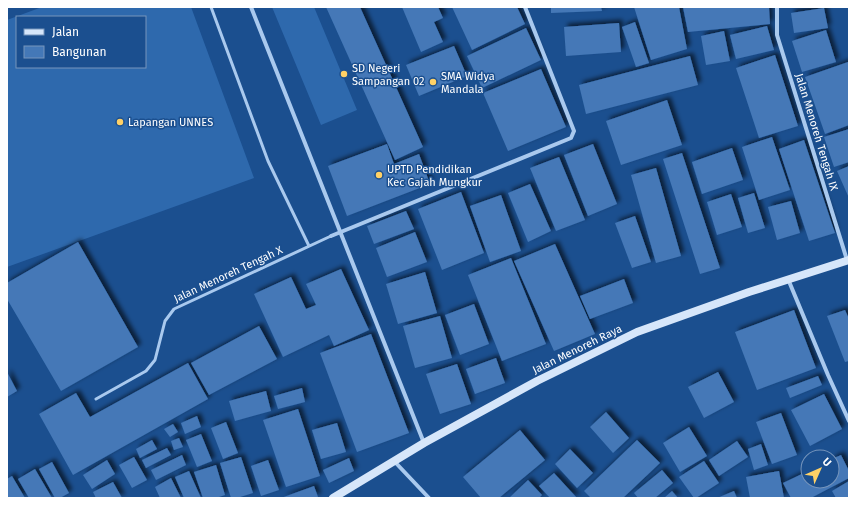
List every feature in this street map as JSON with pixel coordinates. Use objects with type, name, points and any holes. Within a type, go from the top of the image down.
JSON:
[{"type":"main road","name":"Jalan Menoreh Raya","points":[[333,498],[424,443],[537,381],[637,332],[788,279],[848,260]]},
{"type":"street","points":[[251,7],[424,443]]},
{"type":"street","name":"Jalan Menoreh Tengah X","points":[[331,236],[571,138],[574,131],[525,7]]},
{"type":"street","name":"Jalan Menoreh Tengah IX","points":[[777,7],[777,35],[848,260]]},
{"type":"street","points":[[788,279],[849,422]]},
{"type":"street","points":[[394,461],[429,498]]},
{"type":"lane","points":[[211,7],[268,161],[309,246]]},
{"type":"lane","name":"Jalan Menoreh Tengah X","points":[[96,399],[146,371],[155,360],[165,321],[174,309],[331,236]]},
{"type":"shaded area","name":"Lapangan UNNES","points":[[42,7],[191,7],[254,178],[7,267],[7,20],[16,17],[16,68],[146,68],[146,16],[18,16]]},
{"type":"shaded area","points":[[272,7],[314,7],[357,110],[321,125]]},
{"type":"building","points":[[326,7],[360,7],[423,147],[395,160]]},
{"type":"building","points":[[402,7],[438,7],[443,18],[434,22],[443,42],[421,52]]},
{"type":"building","points":[[452,7],[517,7],[525,24],[472,50]]},
{"type":"building","points":[[551,7],[601,7],[602,11],[551,13]]},
{"type":"building","points":[[634,7],[679,7],[687,49],[651,60]]},
{"type":"building","points":[[683,7],[769,7],[770,24],[688,32]]},
{"type":"building","points":[[824,8],[828,28],[794,33],[791,13]]},
{"type":"building","points":[[635,22],[649,63],[636,67],[622,27]]},
{"type":"building","points":[[619,23],[621,52],[566,56],[564,27]]},
{"type":"building","points":[[767,26],[774,50],[736,59],[730,35]]},
{"type":"building","points":[[526,28],[541,60],[482,88],[467,56]]},
{"type":"building","points":[[826,30],[836,62],[802,72],[792,41]]},
{"type":"building","points":[[724,31],[730,61],[706,65],[701,36]]},
{"type":"building","points":[[454,46],[467,76],[419,96],[406,65]]},
{"type":"building","points":[[775,55],[798,126],[759,138],[736,68]]},
{"type":"building","points":[[690,56],[698,85],[586,114],[579,85]]},
{"type":"building","points":[[848,62],[849,125],[825,134],[805,77]]},
{"type":"building","points":[[541,69],[566,127],[508,151],[483,93]]},
{"type":"building","points":[[667,100],[682,145],[621,165],[606,121]]},
{"type":"building","points":[[849,129],[849,162],[834,167],[824,137]]},
{"type":"building","points":[[772,137],[790,190],[759,200],[742,147]]},
{"type":"building","points":[[804,140],[835,233],[809,241],[779,149]]},
{"type":"building","name":"UPTD Pendidikan Kec Gajah Mungkur","points":[[387,144],[394,164],[419,154],[430,184],[347,216],[328,166]]},
{"type":"building","points":[[593,144],[617,204],[588,216],[564,155]]},
{"type":"building","points":[[732,148],[743,180],[702,194],[692,162]]},
{"type":"building","points":[[682,153],[720,268],[700,274],[663,159]]},
{"type":"building","points":[[559,157],[585,220],[556,231],[530,168]]},
{"type":"building","points":[[849,166],[849,198],[837,171]]},
{"type":"building","points":[[656,168],[681,256],[656,263],[631,175]]},
{"type":"building","points":[[530,184],[551,231],[528,242],[508,193]]},
{"type":"building","points":[[461,192],[484,253],[442,270],[418,209]]},
{"type":"building","points":[[754,193],[765,228],[748,233],[738,198]]},
{"type":"building","points":[[731,194],[742,227],[717,235],[707,202]]},
{"type":"building","points":[[501,195],[521,251],[490,262],[470,206]]},
{"type":"building","points":[[791,201],[800,233],[777,240],[768,207]]},
{"type":"building","points":[[406,211],[414,229],[374,244],[367,226]]},
{"type":"building","points":[[635,216],[651,262],[632,268],[615,223]]},
{"type":"building","points":[[415,232],[427,262],[387,277],[376,248]]},
{"type":"building","points":[[78,242],[138,347],[61,391],[7,299],[7,283]]},
{"type":"building","points":[[555,244],[595,334],[554,351],[514,261]]},
{"type":"building","points":[[511,258],[546,344],[502,361],[468,275]]},
{"type":"building","points":[[341,269],[369,330],[334,346],[329,335],[283,357],[254,294],[291,277],[306,309],[316,305],[306,284]]},
{"type":"building","points":[[425,272],[437,313],[398,324],[386,284]]},
{"type":"building","points":[[624,279],[633,303],[590,319],[580,296]]},
{"type":"building","points":[[474,304],[489,344],[460,355],[445,315]]},
{"type":"building","points":[[794,310],[816,368],[757,390],[735,332]]},
{"type":"building","points":[[845,310],[849,319],[849,361],[845,362],[827,316]]},
{"type":"building","points":[[440,316],[452,358],[415,368],[403,326]]},
{"type":"building","points":[[259,326],[277,359],[209,395],[191,363]]},
{"type":"building","points":[[371,334],[409,433],[357,452],[320,353]]},
{"type":"building","points":[[496,358],[505,383],[475,394],[466,369]]},
{"type":"building","points":[[188,363],[208,399],[73,475],[39,414],[76,393],[90,417]]},
{"type":"building","points":[[457,364],[471,404],[440,414],[426,374]]},
{"type":"building","points":[[7,372],[17,391],[7,397]]},
{"type":"building","points":[[718,372],[734,402],[704,418],[688,387]]},
{"type":"building","points":[[818,376],[822,385],[790,398],[786,388]]},
{"type":"building","points":[[302,388],[305,402],[278,409],[274,396]]},
{"type":"building","points":[[266,391],[271,411],[235,421],[229,401]]},
{"type":"building","points":[[824,394],[842,429],[810,446],[791,410]]},
{"type":"building","points":[[298,409],[320,476],[286,487],[263,420]]},
{"type":"building","points":[[606,412],[629,438],[613,453],[590,427]]},
{"type":"building","points":[[781,413],[797,455],[772,464],[756,422]]},
{"type":"building","points":[[197,416],[201,427],[185,434],[181,423]]},
{"type":"building","points":[[226,422],[238,453],[223,459],[211,428]]},
{"type":"building","points":[[337,423],[346,452],[321,459],[312,430]]},
{"type":"building","points":[[173,424],[178,432],[170,437],[164,429]]},
{"type":"building","points":[[689,427],[707,456],[680,472],[663,443]]},
{"type":"building","points":[[520,430],[545,460],[499,498],[481,498],[463,477]]},
{"type":"building","points":[[201,434],[212,461],[197,467],[186,440]]},
{"type":"building","points":[[179,438],[183,447],[174,450],[171,441]]},
{"type":"building","points":[[152,440],[157,449],[140,458],[136,449]]},
{"type":"building","points":[[637,440],[660,463],[623,498],[591,498],[584,491]]},
{"type":"building","points":[[737,441],[748,457],[719,476],[709,460]]},
{"type":"building","points":[[761,444],[768,465],[754,470],[748,449]]},
{"type":"building","points":[[167,448],[171,455],[146,468],[142,460]]},
{"type":"building","points":[[570,449],[593,473],[577,488],[555,464]]},
{"type":"building","points":[[182,455],[186,465],[156,480],[151,470]]},
{"type":"building","points":[[840,455],[849,471],[849,478],[840,483]]},
{"type":"building","points":[[134,457],[147,480],[132,488],[119,465]]},
{"type":"building","points":[[241,457],[253,493],[237,498],[231,498],[220,463]]},
{"type":"building","points":[[349,458],[354,471],[329,483],[323,470]]},
{"type":"building","points":[[107,460],[115,474],[92,489],[83,475]]},
{"type":"building","points":[[268,460],[279,490],[261,496],[251,466]]},
{"type":"building","points":[[704,461],[719,483],[694,498],[679,477]]},
{"type":"building","points":[[52,462],[69,493],[60,498],[55,498],[39,469]]},
{"type":"building","points":[[216,465],[225,495],[216,498],[203,498],[194,472]]},
{"type":"building","points":[[35,469],[52,498],[29,498],[18,479]]},
{"type":"building","points":[[662,470],[673,483],[655,498],[638,498],[634,493]]},
{"type":"building","points":[[189,471],[201,498],[184,498],[175,477]]},
{"type":"building","points":[[779,471],[784,498],[750,498],[746,477]]},
{"type":"building","points":[[554,473],[577,498],[550,498],[539,486]]},
{"type":"building","points":[[800,475],[800,489],[828,489],[811,498],[791,498],[783,483]]},
{"type":"building","points":[[12,476],[25,498],[7,498],[7,479]]},
{"type":"building","points":[[171,478],[181,498],[160,498],[155,487]]},
{"type":"building","points":[[528,480],[542,495],[539,498],[509,498]]},
{"type":"building","points":[[849,481],[849,498],[836,498],[832,491],[840,489],[840,486]]},
{"type":"building","points":[[113,482],[122,498],[96,498],[93,492]]},
{"type":"building","points":[[314,486],[318,497],[281,498]]},
{"type":"building","points":[[672,491],[678,498],[664,498]]},
{"type":"building","points":[[734,491],[737,498],[717,498]]},
{"type":"place","name":"SD Negeri Sampangan 02","points":[[344,74]]},
{"type":"place","name":"SMA Widya Mandala","points":[[433,82]]},
{"type":"place","name":"Lapangan UNNES","points":[[120,122]]},
{"type":"place","name":"UPTD Pendidikan Kec Gajah Mungkur","points":[[379,175]]}]
